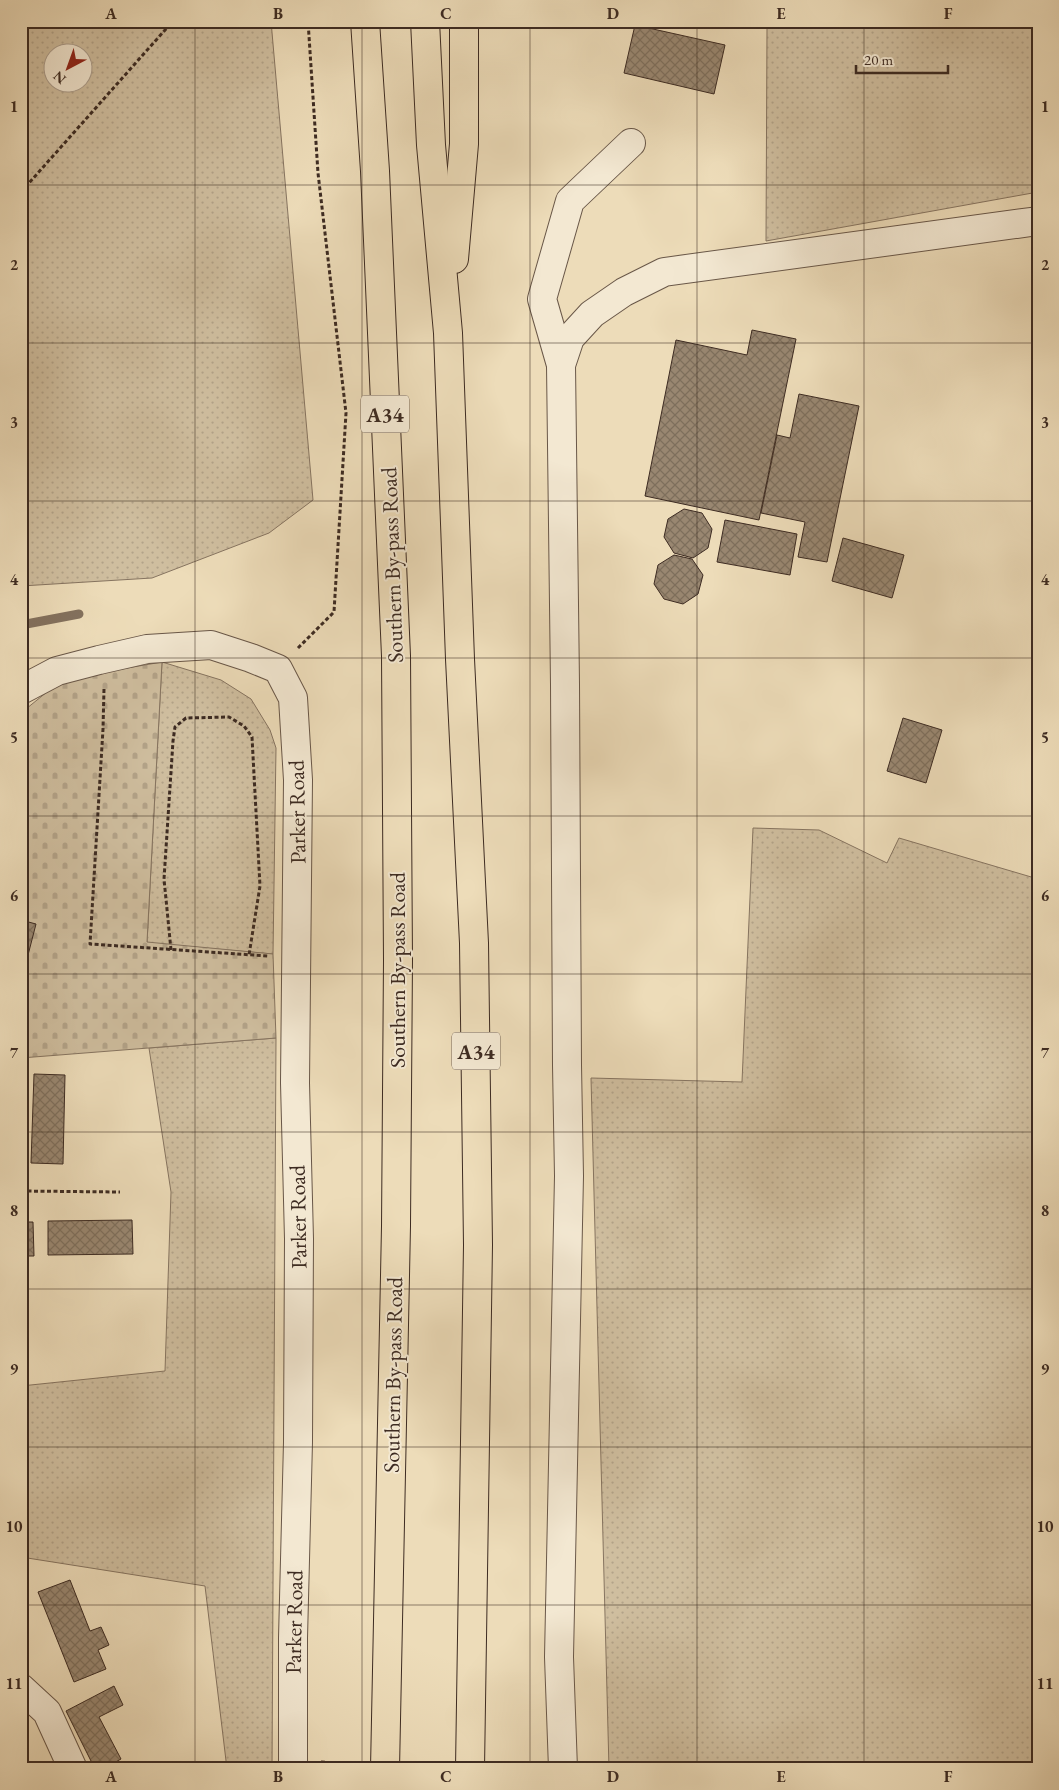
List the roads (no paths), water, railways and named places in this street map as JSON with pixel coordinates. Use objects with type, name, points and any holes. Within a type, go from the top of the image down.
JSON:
[{"type":"highway","points":[[353,21],[374,171]]},
{"type":"highway","name":"A34","points":[[365,21],[374,171]]},
{"type":"highway","name":"A34","points":[[425,21],[431,145],[448,333],[460,659],[474,943],[478,1245],[470,1769]]},
{"type":"highway","points":[[448,333],[464,144],[464,21]]},
{"type":"highway","name":"Southern By-pass Road","points":[[374,171],[396,656],[398,960],[396,1226],[384,1767]]},
{"type":"street","points":[[562,1769],[559,1657],[569,1176],[561,365],[542,299],[570,201],[631,143]]},
{"type":"street","points":[[561,365],[570,338],[592,314],[624,292],[664,272],[1038,221]]},
{"type":"street","name":"Parker Road","points":[[21,690],[58,670],[99,660],[147,649],[211,645],[278,669],[293,698],[298,780],[295,1082],[299,1259],[298,1442],[293,1638],[293,1765]]},
{"type":"street","points":[[21,1688],[48,1712],[73,1769]]},
{"type":"waterway","points":[[21,625],[79,614]]}]
